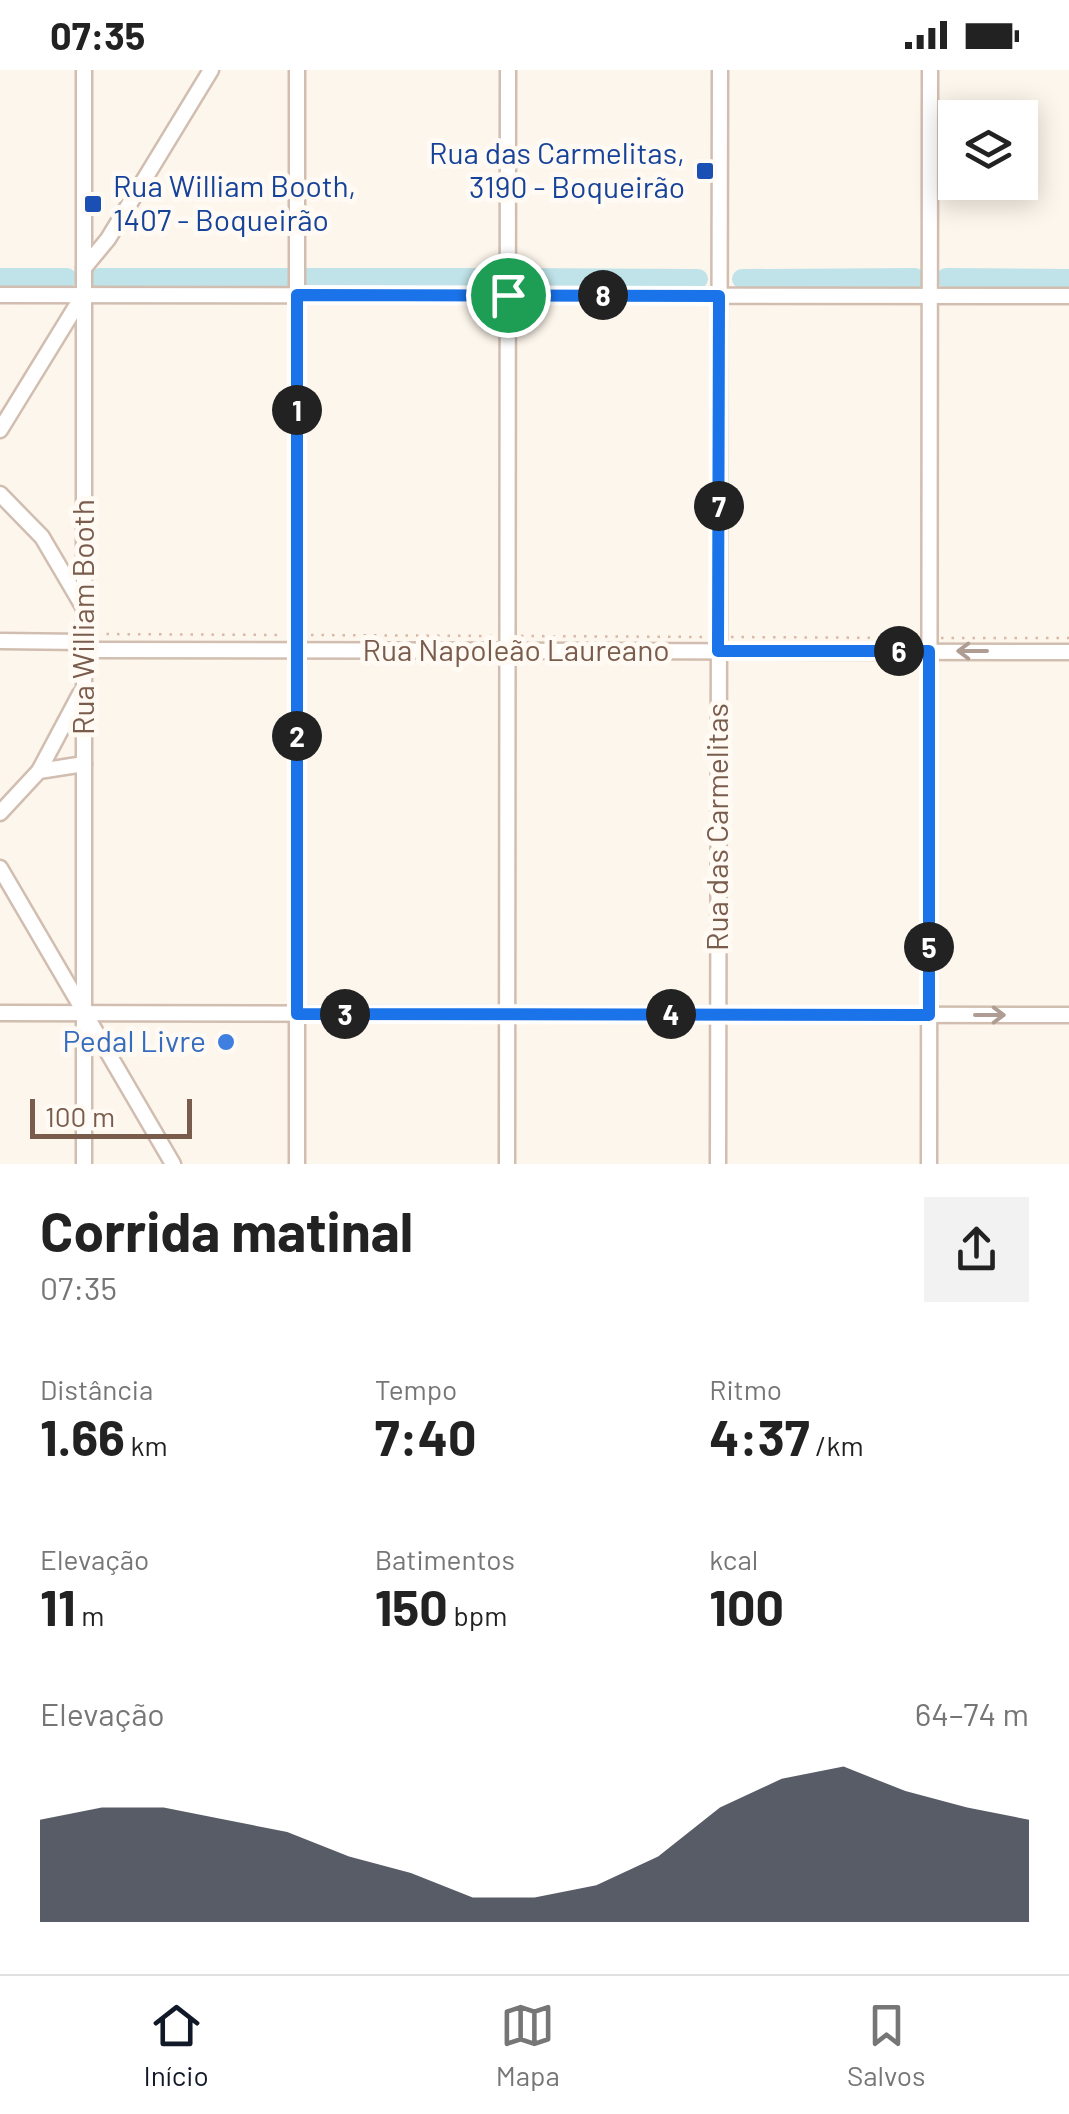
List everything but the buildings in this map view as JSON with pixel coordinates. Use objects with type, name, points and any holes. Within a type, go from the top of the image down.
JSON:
[{"type":"street","name":"Rua William Booth","points":[[84,70],[84,1164]]},
{"type":"street","points":[[84,268],[108,240],[211,70]]},
{"type":"street","points":[[297,70],[297,1164]]},
{"type":"street","points":[[506,1164],[508,70]]},
{"type":"street","name":"Rua das Carmelitas","points":[[718,1164],[720,70]]},
{"type":"street","points":[[929,1164],[930,70]]},
{"type":"street","points":[[0,294],[84,295],[297,283],[508,295],[1069,296]]},
{"type":"street","points":[[0,430],[84,295]]},
{"type":"street","points":[[0,494],[26,517],[53,552],[84,608]]},
{"type":"street","name":"Rua Napoleão Laureano","points":[[0,641],[297,650],[1069,652]]},
{"type":"street","points":[[0,814],[39,771],[84,684]]},
{"type":"street","points":[[39,771],[84,764]]},
{"type":"street","points":[[0,868],[173,1164]]},
{"type":"street","points":[[0,1013],[1069,1015]]},
{"type":"path","points":[[99,634],[287,635]]},
{"type":"path","points":[[305,635],[499,636]]},
{"type":"path","points":[[518,636],[705,637]]},
{"type":"path","points":[[734,637],[917,638]]},
{"type":"path","points":[[943,638],[1069,638]]},
{"type":"waterway","points":[[0,278],[67,278]]},
{"type":"waterway","points":[[99,278],[498,278]]},
{"type":"waterway","points":[[515,278],[698,279]]},
{"type":"waterway","points":[[742,279],[915,278]]},
{"type":"waterway","points":[[946,278],[1069,279]]},
{"type":"place","name":"Rua das Carmelitas, 3190 - Boqueirão","points":[[705,171]]},
{"type":"place","name":"Rua William Booth, 1407 - Boqueirão","points":[[93,204]]},
{"type":"place","name":"Pedal Livre","points":[[226,1042]]},
{"type":"route","points":[[297,295],[508,295],[719,296],[718,651],[929,651],[929,1015],[297,1014],[297,295]]}]
